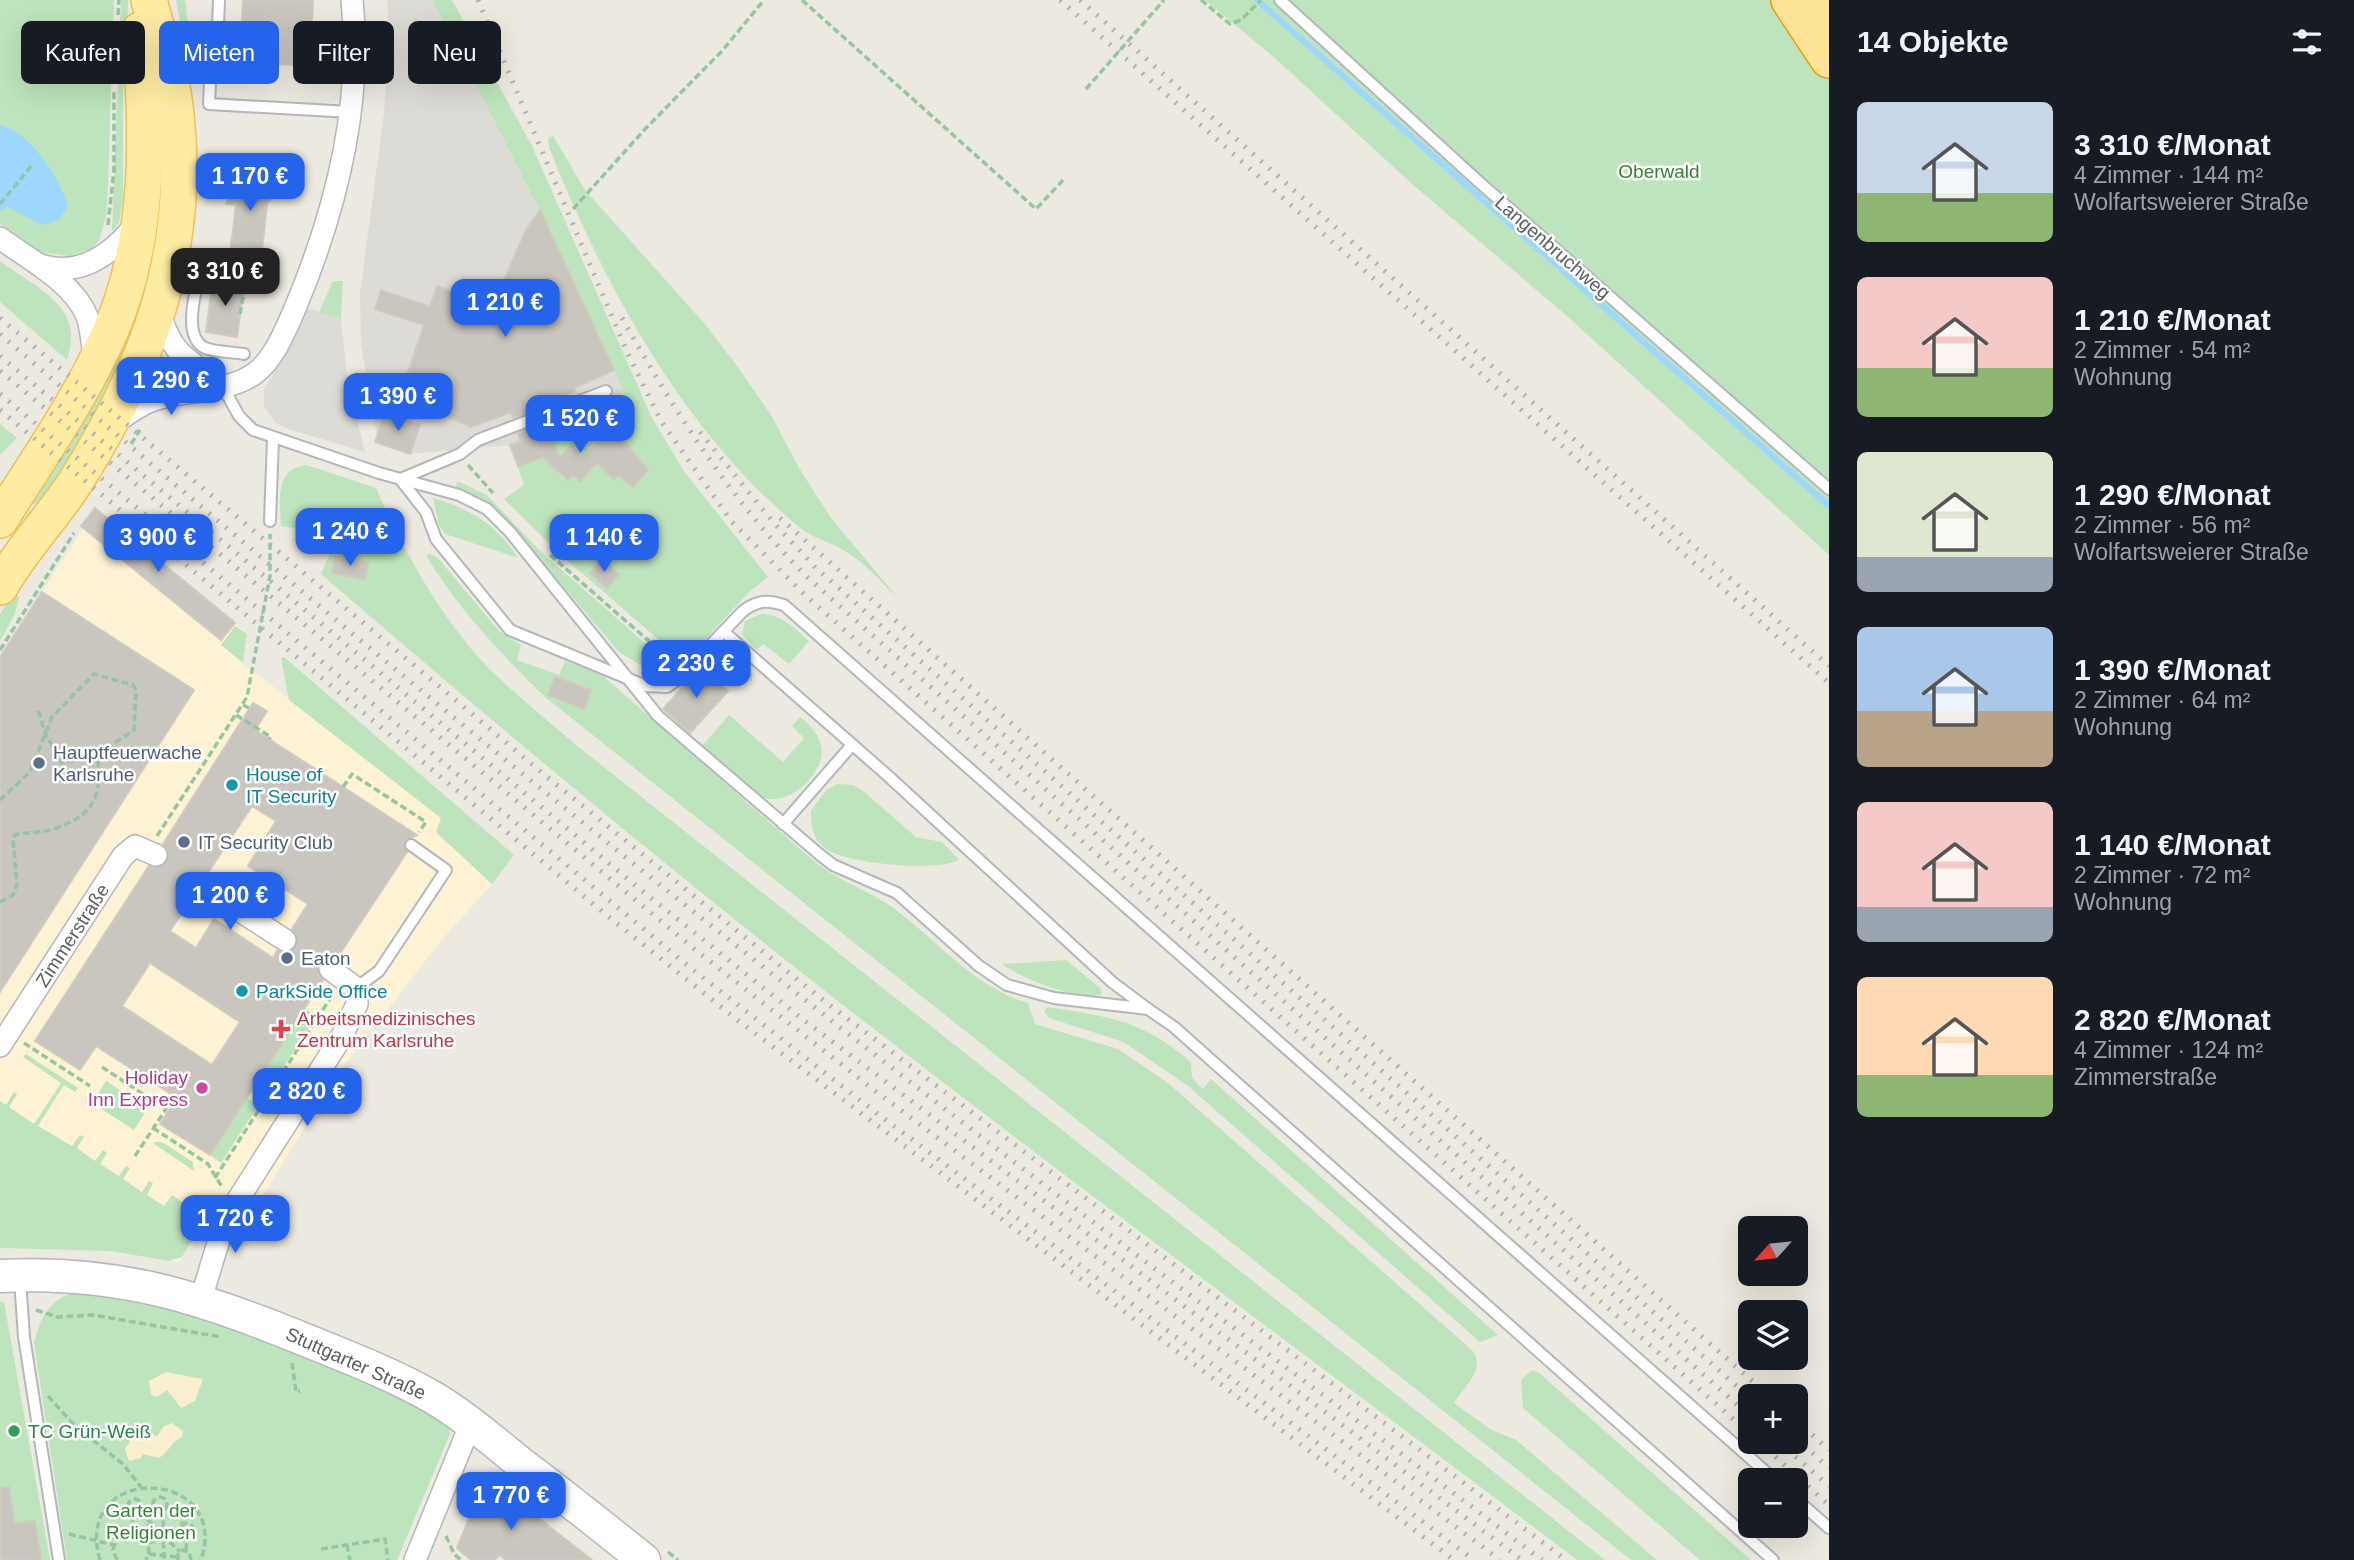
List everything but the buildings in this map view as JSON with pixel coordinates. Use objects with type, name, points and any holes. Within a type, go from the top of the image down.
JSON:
[{"type":"highway","points":[[1790,0],[1829,59]]},
{"type":"highway","points":[[1826,0],[1829,7]]},
{"type":"main road","points":[[8,521],[61,502],[107,428],[133,379],[159,310],[172,260],[179,170],[176,112],[149,0]]},
{"type":"main road","points":[[0,587],[8,521],[96,361],[126,287],[140,220],[145,129],[128,8]]},
{"type":"main road","name":"Stuttgarter Straße","points":[[10,1276],[112,1279],[201,1299],[263,1321],[397,1380],[435,1399],[471,1423],[645,1560]]},
{"type":"street","points":[[107,428],[150,401],[222,385],[253,374],[265,363],[289,323],[318,254],[328,221],[351,112],[352,0]]},
{"type":"street","points":[[24,256],[49,268],[63,269],[103,256],[122,241],[140,220]]},
{"type":"street","points":[[0,238],[79,302],[86,315],[96,361]]},
{"type":"street","points":[[159,310],[169,339],[180,356],[222,385]]},
{"type":"street","name":"Zimmerstraße","points":[[3,1042],[122,856],[135,846],[151,853]]},
{"type":"street","points":[[200,885],[285,940]]},
{"type":"street","points":[[201,1299],[225,1220],[237,1197],[342,1036],[357,1004],[343,979]]},
{"type":"street","points":[[415,1560],[471,1423]]},
{"type":"lane","points":[[218,21],[219,0]]},
{"type":"lane","name":"Langenbruchweg","points":[[1280,0],[1490,191],[1829,489]]},
{"type":"lane","points":[[210,84],[209,104],[351,112]]},
{"type":"lane","points":[[202,263],[191,317],[195,337],[206,348],[244,354]]},
{"type":"lane","points":[[222,385],[247,425],[273,439],[400,479],[432,485],[487,509],[526,552],[658,716],[833,865],[897,893],[979,967],[1007,985],[1054,998],[1148,1009]]},
{"type":"lane","points":[[400,479],[460,454],[478,440],[606,391]]},
{"type":"lane","points":[[270,521],[273,439]]},
{"type":"lane","points":[[400,479],[421,504],[436,539],[510,630],[646,686],[667,687],[692,666],[754,602],[768,600],[784,605],[1761,1468]]},
{"type":"lane","points":[[724,632],[1112,982],[1197,1046],[1773,1560]]},
{"type":"lane","points":[[783,824],[852,745]]},
{"type":"lane","points":[[343,979],[379,971],[446,870],[412,846]]},
{"type":"lane","name":"Stuttgarter Straße","points":[[10,1276],[19,1304],[59,1560]]},
{"type":"lane","points":[[1808,1510],[1829,1528]]},
{"type":"path","points":[[119,0],[128,8]]},
{"type":"path","points":[[573,209],[656,117],[722,51],[764,0]]},
{"type":"path","points":[[802,0],[1037,209],[1065,178]]},
{"type":"path","points":[[1086,89],[1164,0]]},
{"type":"path","points":[[1201,0],[1230,24],[1241,20],[1261,0]]},
{"type":"path","points":[[103,256],[114,170],[115,85]]},
{"type":"path","points":[[0,204],[33,164]]},
{"type":"path","points":[[240,314],[246,281],[253,274]]},
{"type":"path","points":[[218,280],[219,277],[246,281]]},
{"type":"path","points":[[460,454],[500,502]]},
{"type":"path","points":[[151,853],[247,697],[270,576],[270,521]]},
{"type":"path","points":[[546,551],[657,648]]},
{"type":"path","points":[[0,650],[32,600]]},
{"type":"path","points":[[0,800],[30,772],[45,733],[52,717],[94,674],[133,685],[136,690],[134,730],[97,755],[62,763],[45,733],[38,709]]},
{"type":"path","points":[[243,705],[249,708]]},
{"type":"path","points":[[236,715],[271,737],[269,739]]},
{"type":"path","points":[[0,902],[13,895],[17,884],[13,841],[15,835],[52,830],[92,808],[97,795],[97,755]]},
{"type":"path","points":[[343,787],[352,774],[426,822],[412,846]]},
{"type":"path","points":[[215,1178],[343,979]]},
{"type":"path","points":[[304,1011],[318,1019]]},
{"type":"path","points":[[3,1042],[90,1086]]},
{"type":"path","points":[[102,1067],[166,1109],[133,1159]]},
{"type":"path","points":[[153,1128],[208,1164],[218,1185],[237,1197]]},
{"type":"path","points":[[43,1312],[58,1317],[93,1315],[224,1337]]},
{"type":"path","points":[[33,1390],[44,1391],[75,1427],[123,1464],[141,1487]]},
{"type":"path","points":[[100,1560],[97,1540],[106,1510],[130,1490],[141,1487],[165,1488],[181,1495],[195,1508],[203,1525],[205,1538],[201,1560]]},
{"type":"path","points":[[164,1558],[162,1497],[165,1488]]},
{"type":"path","points":[[130,1490],[133,1500]]},
{"type":"path","points":[[142,1505],[153,1503],[156,1498],[162,1497]]},
{"type":"path","points":[[133,1500],[139,1500],[142,1505]]},
{"type":"path","points":[[131,1532],[133,1513],[128,1506],[133,1500]]},
{"type":"path","points":[[143,1536],[156,1510],[153,1503]]},
{"type":"path","points":[[140,1511],[142,1505]]},
{"type":"path","points":[[156,1510],[164,1509],[183,1524],[190,1523],[194,1528]]},
{"type":"path","points":[[133,1513],[140,1511]]},
{"type":"path","points":[[140,1511],[178,1556]]},
{"type":"path","points":[[181,1531],[183,1524]]},
{"type":"path","points":[[187,1535],[192,1533],[194,1528],[203,1525]]},
{"type":"path","points":[[148,1544],[181,1531]]},
{"type":"path","points":[[181,1531],[187,1535]]},
{"type":"path","points":[[55,1532],[114,1545]]},
{"type":"path","points":[[117,1560],[114,1545],[120,1536],[131,1532],[143,1536],[148,1544],[149,1554],[146,1560]]},
{"type":"path","points":[[187,1535],[186,1550],[191,1560]]},
{"type":"path","points":[[321,1549],[385,1539],[388,1560]]},
{"type":"path","points":[[347,1545],[350,1560]]},
{"type":"path","points":[[149,1554],[164,1558],[178,1556],[186,1550]]},
{"type":"path","points":[[454,1555],[461,1560]]},
{"type":"shaded area","points":[[387,0],[433,0],[446,21],[408,21],[408,84],[477,84],[545,219],[625,394],[550,431],[510,445],[410,454],[377,435],[361,345],[360,293],[386,84],[394,84],[394,21],[388,21]]},
{"type":"shaded area","points":[[307,308],[341,318],[348,383],[365,452],[285,428],[275,422],[264,406],[264,389],[293,340]]},
{"type":"shaded area","points":[[95,510],[247,634],[243,663],[441,818],[436,833],[492,884],[440,942],[338,1073],[241,1231],[206,1214],[179,1262],[111,1251],[0,1248],[0,657]]},
{"type":"green space","points":[[0,0],[114,0],[113,21],[21,21],[21,84],[111,84],[107,212],[99,241],[90,249],[69,256],[37,252],[0,223]]},
{"type":"green space","points":[[121,0],[128,0],[127,21],[120,21]]},
{"type":"green space","points":[[176,0],[185,0],[188,21],[180,21]]},
{"type":"green space","points":[[433,0],[452,0],[464,21],[444,21]]},
{"type":"green space","name":"Oberwald","points":[[1205,0],[1778,0],[1829,76],[1829,555],[1567,316],[1412,184],[1277,60]]},
{"type":"green space","points":[[118,84],[123,84],[123,198],[119,223],[112,231]]},
{"type":"green space","points":[[476,84],[498,84],[532,146],[651,416],[683,470],[768,577],[749,592],[678,669],[662,674],[652,672],[619,652],[503,516],[487,502],[456,487],[457,481],[487,495],[540,551],[654,651],[661,651],[666,646],[561,555],[504,499],[524,485],[510,445],[550,431],[625,394],[545,220]]},
{"type":"green space","points":[[553,136],[585,190],[704,323],[737,366],[771,415],[799,468],[831,518],[897,597],[852,556],[799,527],[758,489],[719,447],[684,402],[652,354],[596,253],[550,150],[548,139]]},
{"type":"green space","points":[[154,184],[168,190],[129,364],[45,500],[28,506]]},
{"type":"green space","points":[[0,261],[42,290],[64,312],[70,326],[71,341],[67,360],[0,302]]},
{"type":"green space","points":[[333,281],[343,281],[341,318],[319,312]]},
{"type":"green space","points":[[0,424],[17,438],[0,455]]},
{"type":"green space","points":[[306,465],[376,488],[418,572],[457,632],[496,675],[576,745],[1605,1560],[1577,1560],[1112,1210],[769,946],[511,736],[321,574],[331,551],[341,552],[347,548],[348,533],[315,520],[292,528],[281,526],[280,497],[284,480],[288,473]]},
{"type":"green space","points":[[433,498],[481,519],[501,536],[518,558],[445,534],[439,525]]},
{"type":"green space","points":[[426,555],[438,558],[499,631],[521,645],[517,660],[559,675],[565,661],[602,675],[816,863],[896,910],[974,975],[1009,996],[1028,1003],[1035,1024],[1118,1049],[1168,1083],[1472,1350],[1476,1357],[1476,1370],[1454,1403],[1490,1429],[1516,1440],[1657,1560],[1631,1560],[545,697],[465,612]]},
{"type":"green space","points":[[13,595],[19,597],[15,614],[0,641],[0,614]]},
{"type":"green space","points":[[761,614],[781,619],[809,641],[789,664],[763,644],[757,650],[742,634],[745,621]]},
{"type":"green space","points":[[235,626],[247,634],[243,663],[221,645]]},
{"type":"green space","points":[[284,657],[514,855],[492,884],[436,832],[441,818],[289,700],[281,658]]},
{"type":"green space","points":[[717,658],[735,660],[752,674],[752,681],[739,670],[723,687],[701,667]]},
{"type":"green space","points":[[729,715],[783,762],[804,738],[792,726],[800,717],[816,734],[821,747],[818,767],[812,777],[785,797],[764,798],[748,789],[702,746]]},
{"type":"green space","points":[[837,784],[853,785],[862,790],[916,837],[942,842],[959,860],[948,864],[892,865],[853,859],[826,849],[814,832],[811,811],[826,790]]},
{"type":"green space","points":[[1066,960],[1100,988],[1102,994],[1065,992],[1023,976],[1002,964]]},
{"type":"green space","points":[[1048,1007],[1124,1023],[1157,1037],[1173,1048],[1191,1062],[1192,1078],[1203,1089],[1211,1079],[1498,1335],[1480,1342],[1188,1086],[1124,1042],[1049,1018],[1044,1011]]},
{"type":"green space","points":[[299,1018],[310,1026],[278,1075],[267,1068]]},
{"type":"green space","points":[[26,1054],[78,1088],[75,1092],[64,1085],[38,1126],[72,1146],[80,1135],[84,1137],[77,1148],[95,1161],[103,1150],[107,1153],[100,1164],[119,1176],[126,1166],[130,1168],[123,1179],[142,1192],[149,1181],[153,1183],[147,1195],[164,1206],[172,1195],[205,1218],[182,1257],[169,1261],[111,1251],[0,1248],[0,1101],[6,1105],[14,1092],[17,1094],[9,1107],[34,1124],[61,1083],[23,1057]]},
{"type":"green space","points":[[106,1081],[148,1108],[134,1130],[92,1103]]},
{"type":"green space","points":[[247,1098],[258,1106],[221,1163],[210,1155]]},
{"type":"green space","points":[[162,1142],[193,1162],[194,1171],[153,1143]]},
{"type":"green space","name":"Garten der Religionen","points":[[78,1291],[122,1292],[275,1339],[447,1419],[450,1434],[397,1560],[67,1560],[34,1343],[39,1325],[53,1304]]},
{"type":"green space","name":"TC Grün-Weiß","points":[[0,1302],[4,1302],[50,1560],[0,1560]]},
{"type":"green space","points":[[1532,1370],[1538,1372],[1751,1560],[1700,1560],[1523,1408],[1521,1380]]},
{"type":"sand","points":[[166,1372],[203,1379],[195,1401],[181,1408],[167,1390],[157,1397],[151,1395],[149,1381]]},
{"type":"sand","points":[[172,1423],[183,1431],[182,1437],[162,1456],[159,1458],[143,1454],[141,1458],[129,1461],[125,1449],[136,1432],[157,1436],[164,1426]]},
{"type":"water","points":[[0,125],[11,129],[33,146],[51,170],[68,206],[59,220],[42,225],[8,207],[0,210]]},
{"type":"waterway","points":[[1257,0],[1829,506]]},
{"type":"tunnel","points":[[156,855],[200,885]]},
{"type":"tunnel","points":[[285,940],[330,969]]},
{"type":"railway","points":[[478,0],[627,352],[661,421],[732,522],[805,595],[1738,1423]]},
{"type":"railway","points":[[1060,0],[1829,683]]},
{"type":"railway","points":[[1080,0],[1829,666]]},
{"type":"railway","points":[[0,318],[552,781],[819,997],[1566,1560]]},
{"type":"railway","points":[[622,318],[705,453],[778,547],[806,576],[1738,1405]]},
{"type":"railway","points":[[0,334],[400,673],[706,922],[991,1144],[1542,1560]]},
{"type":"railway","points":[[0,356],[635,885],[801,1018],[1522,1560]]},
{"type":"railway","points":[[0,371],[698,952],[874,1090],[1500,1560]]},
{"type":"railway","points":[[0,394],[687,965],[866,1105],[1474,1560]]},
{"type":"railway","points":[[0,410],[610,918],[740,1022],[1454,1560]]},
{"type":"railway","points":[[700,432],[773,522],[815,567],[1738,1387]]},
{"type":"railway","points":[[780,518],[1755,1384]]},
{"type":"railway","points":[[1808,1431],[1829,1450]]},
{"type":"railway","points":[[1808,1449],[1829,1468]]},
{"type":"railway","points":[[1772,1454],[1829,1505]]},
{"type":"railway","points":[[1793,1454],[1829,1486]]},
{"type":"place","name":"Hauptfeuerwache Karlsruhe","points":[[39,763]]},
{"type":"place","name":"House of IT Security","points":[[232,785]]},
{"type":"place","name":"IT Security Club","points":[[184,842]]},
{"type":"place","name":"Eaton","points":[[287,958]]},
{"type":"place","name":"ParkSide Office","points":[[242,991]]},
{"type":"place","name":"Arbeitsmedizinisches Zentrum Karlsruhe","points":[[281,1029]]},
{"type":"place","name":"Holiday Inn Express","points":[[202,1088]]},
{"type":"place","name":"TC Grün-Weiß","points":[[14,1431]]}]
